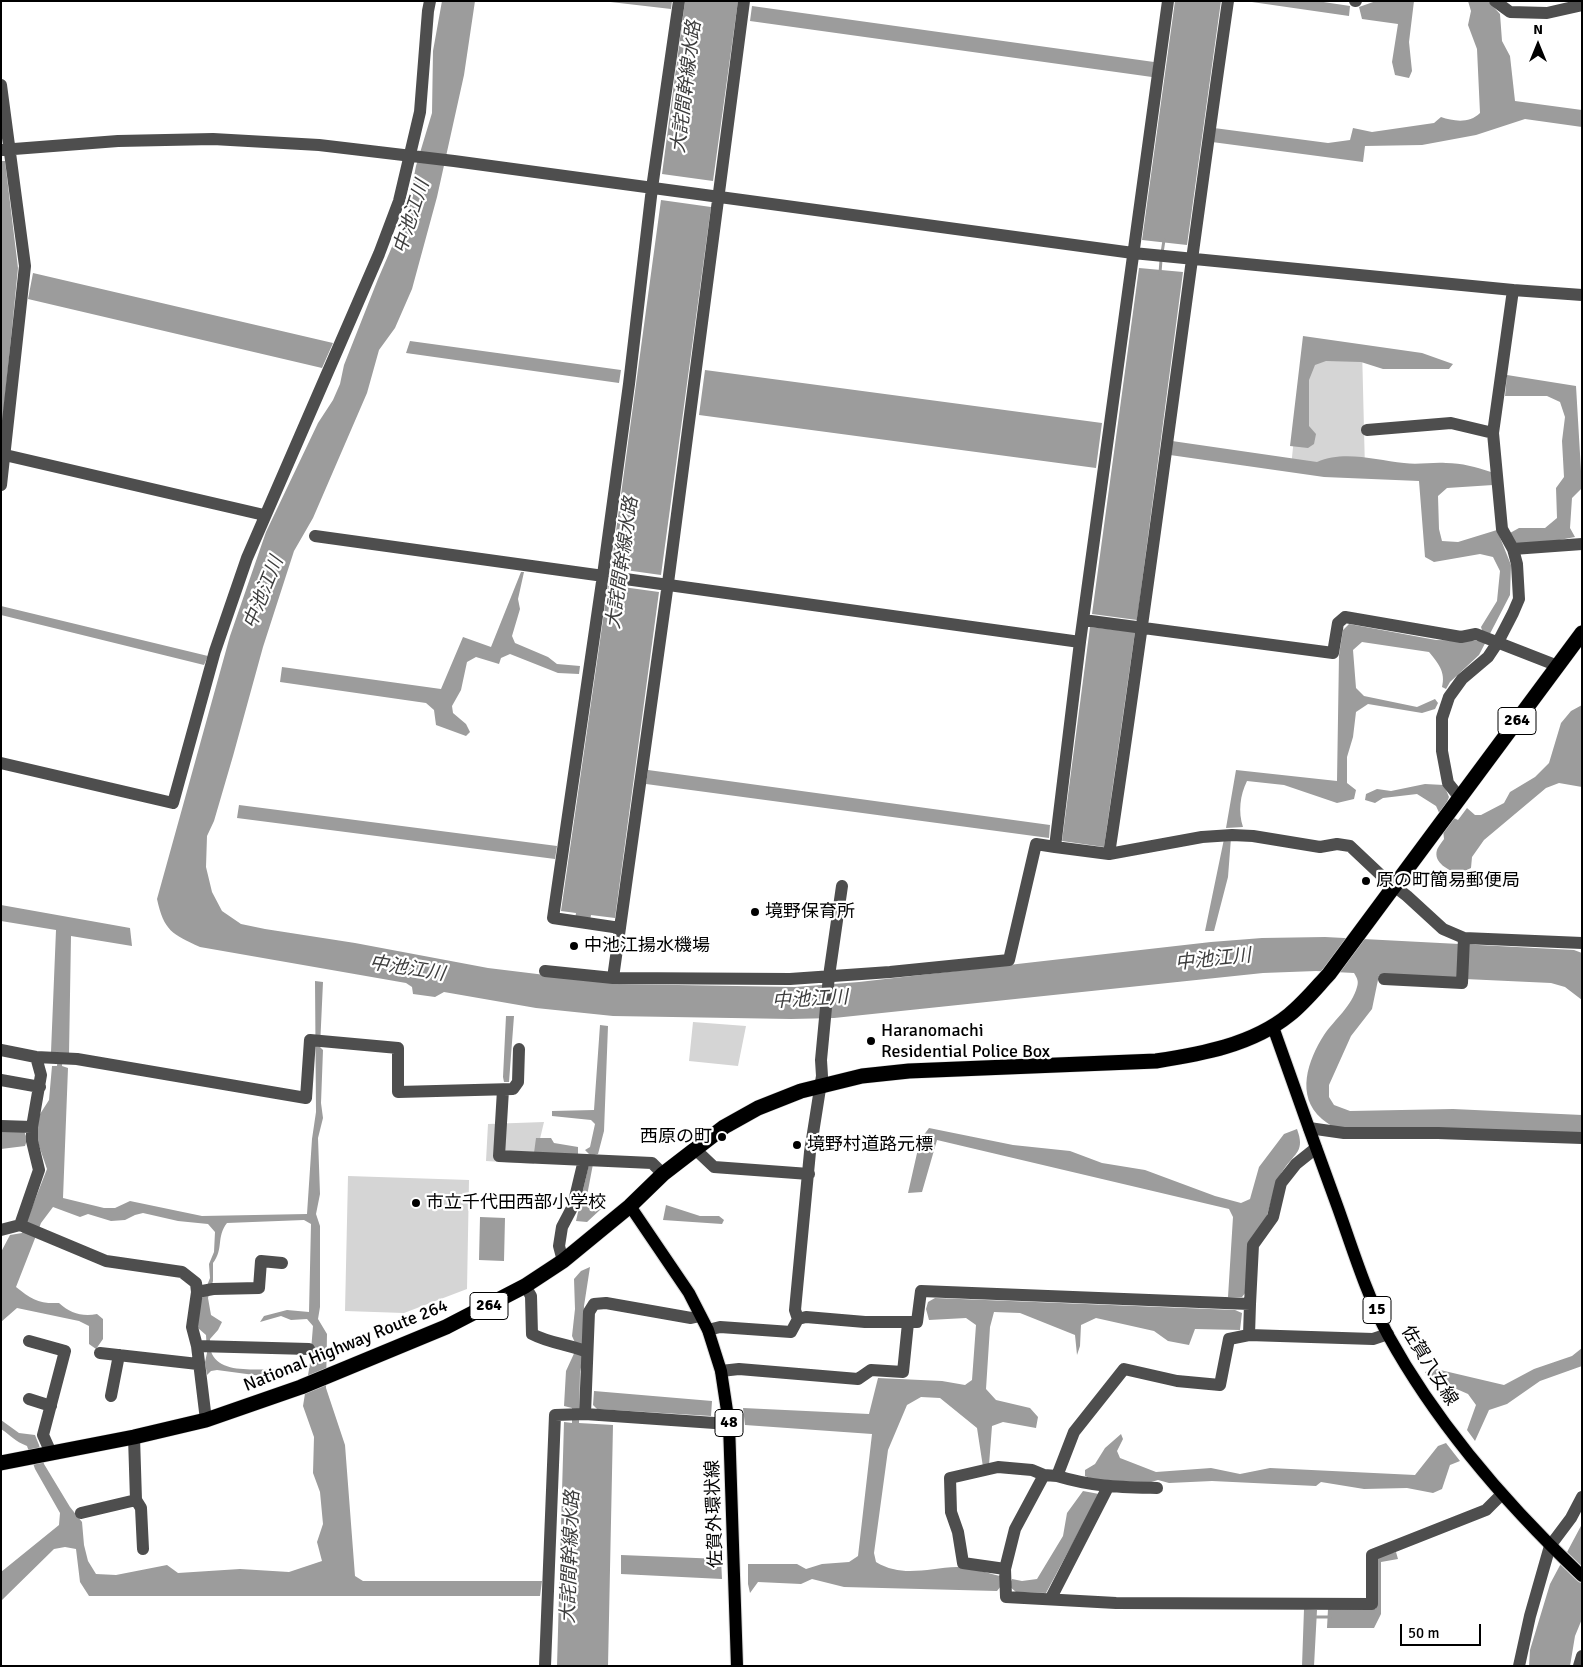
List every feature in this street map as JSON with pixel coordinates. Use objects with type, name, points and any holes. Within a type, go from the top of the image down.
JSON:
[{"type":"highway","name":"264","points":[[1395,887],[1582,634]]},
{"type":"highway","name":"National Highway Route 264","points":[[1,1464],[134,1438],[206,1420],[301,1387],[446,1327],[525,1286],[563,1261],[630,1206],[663,1174],[724,1127],[758,1108],[820,1085],[862,1076],[909,1071],[1156,1061],[1196,1054],[1244,1040],[1273,1027],[1290,1015],[1329,974],[1395,887]]},
{"type":"main road","name":"佐賀八女線","points":[[1273,1027],[1360,1270],[1388,1334],[1432,1407],[1501,1495],[1553,1549]]},
{"type":"main road","name":"佐賀外環状線","points":[[630,1206],[689,1293],[708,1330],[721,1371],[729,1424],[737,1666]]},
{"type":"main road","name":"15","points":[[1553,1549],[1582,1576]]},
{"type":"street","points":[[1,762],[173,803],[215,652],[247,558],[264,515],[379,254],[400,201],[420,112],[430,1]]},
{"type":"street","points":[[620,928],[553,918],[603,575],[630,376],[652,188],[679,1]]},
{"type":"street","points":[[614,978],[744,1]]},
{"type":"street","points":[[1056,838],[1080,642],[1168,1]]},
{"type":"street","points":[[1109,854],[1143,628],[1191,259],[1228,1]]},
{"type":"street","points":[[1495,1],[1510,12],[1547,13],[1582,5]]},
{"type":"street","points":[[1,85],[5,149],[25,266],[1,485]]},
{"type":"street","points":[[5,149],[118,141],[213,139],[319,145],[454,161],[1133,253],[1582,295]]},
{"type":"street","points":[[1456,803],[1448,783],[1442,751],[1442,718],[1449,697],[1462,679],[1488,657],[1494,640],[1513,613],[1519,599],[1517,564],[1513,549],[1502,529],[1493,433],[1513,290]]},
{"type":"street","points":[[1367,430],[1451,423],[1493,433]]},
{"type":"street","points":[[3,454],[264,515]]},
{"type":"street","points":[[315,536],[668,583],[1080,642]]},
{"type":"street","points":[[1513,549],[1520,550],[1582,544]]},
{"type":"street","points":[[1083,620],[1333,653],[1338,623],[1345,617],[1461,638],[1476,634],[1558,666]]},
{"type":"street","points":[[545,971],[614,978],[790,979],[890,972],[1009,960],[1036,844],[1056,838],[1109,854],[1202,837],[1228,835],[1253,836],[1320,847],[1337,844],[1350,846],[1443,929],[1464,938],[1582,943]]},
{"type":"street","points":[[708,1330],[720,1327],[791,1332],[798,1319],[795,1310],[810,1152],[820,1085],[829,976],[842,886]]},
{"type":"street","points":[[1384,979],[1462,983],[1464,938]]},
{"type":"street","points":[[1,1050],[36,1058],[60,1058],[306,1098],[310,1040],[398,1048],[398,1092],[513,1089],[518,1082],[519,1049]]},
{"type":"street","points":[[22,1226],[38,1170],[32,1134],[41,1075],[36,1058]]},
{"type":"street","points":[[1,1080],[40,1087]]},
{"type":"street","points":[[503,1090],[499,1156],[652,1163],[663,1174]]},
{"type":"street","points":[[1,1126],[32,1134]]},
{"type":"street","points":[[1309,1128],[1344,1133],[1438,1133],[1582,1138]]},
{"type":"street","points":[[1249,1335],[1240,1304],[1253,1245],[1273,1217],[1281,1183],[1296,1164],[1316,1148]]},
{"type":"street","points":[[695,1149],[714,1168],[809,1174]]},
{"type":"street","points":[[563,1261],[560,1246],[562,1228],[573,1206],[584,1160]]},
{"type":"street","points":[[1,1230],[22,1226],[106,1261],[182,1272],[196,1283],[192,1327],[205,1345]]},
{"type":"street","points":[[196,1292],[213,1289],[259,1288],[261,1261],[282,1263]]},
{"type":"street","points":[[525,1286],[530,1296],[532,1334],[546,1341],[575,1347],[587,1352]]},
{"type":"street","points":[[798,1319],[806,1317],[865,1322],[917,1322],[921,1291],[1240,1304]]},
{"type":"street","points":[[585,1414],[589,1312],[594,1304],[606,1303],[691,1318],[700,1316]]},
{"type":"street","points":[[721,1371],[739,1369],[858,1379],[871,1370],[903,1372],[908,1323]]},
{"type":"street","points":[[1388,1334],[1373,1339],[1249,1335],[1229,1339],[1220,1385],[1177,1381],[1124,1369],[1074,1432],[1050,1476],[1016,1529],[1005,1569],[1006,1597],[1116,1603],[1372,1604],[1372,1555],[1486,1510],[1501,1495]]},
{"type":"street","points":[[30,1341],[66,1351],[43,1436],[48,1454]]},
{"type":"street","points":[[205,1345],[308,1349]]},
{"type":"street","points":[[205,1345],[198,1364],[206,1420]]},
{"type":"street","points":[[100,1354],[198,1364]]},
{"type":"street","points":[[111,1396],[119,1355]]},
{"type":"street","points":[[28,1399],[51,1406]]},
{"type":"street","points":[[545,1666],[555,1415],[585,1414],[729,1424]]},
{"type":"street","points":[[134,1438],[136,1500],[142,1508],[143,1549]]},
{"type":"street","points":[[1005,1569],[963,1563],[958,1532],[951,1512],[950,1478],[998,1467],[1032,1470],[1050,1476],[1108,1487],[1157,1488]]},
{"type":"street","points":[[1051,1598],[1108,1487]]},
{"type":"street","points":[[1519,1666],[1530,1616],[1553,1549],[1582,1498]]},
{"type":"street","points":[[81,1513],[136,1500]]},
{"type":"street","points":[[1579,1666],[1582,1656]]},
{"type":"shaded area","points":[[1304,340],[1362,348],[1365,470],[1291,467]]},
{"type":"shaded area","points":[[693,1022],[746,1026],[738,1066],[689,1061]]},
{"type":"shaded area","points":[[544,1122],[534,1164],[486,1161],[488,1124]]},
{"type":"shaded area","points":[[348,1176],[469,1180],[467,1289],[404,1313],[345,1311]]},
{"type":"water","name":"中池江川","points":[[442,1],[475,1],[464,75],[437,197],[412,289],[395,328],[379,350],[367,393],[313,518],[294,551],[263,647],[214,821],[207,836],[206,867],[212,892],[222,911],[241,924],[265,929],[355,943],[488,968],[619,984],[795,987],[859,982],[1211,942],[1262,938],[1325,937],[1574,950],[1582,953],[1582,1000],[1565,987],[1551,983],[1379,975],[1372,1009],[1351,1036],[1329,1085],[1329,1097],[1334,1105],[1350,1111],[1453,1109],[1582,1115],[1582,1134],[1347,1129],[1332,1126],[1322,1119],[1314,1110],[1309,1100],[1307,1078],[1309,1066],[1324,1035],[1355,994],[1358,983],[1354,973],[1316,971],[1263,973],[834,1018],[613,1016],[536,1008],[444,992],[435,997],[413,994],[412,987],[406,983],[200,947],[176,935],[166,925],[157,899],[230,636],[266,532],[318,423],[333,400],[340,384],[344,365],[407,212],[416,166],[432,113],[433,51]]},
{"type":"water","points":[[602,1],[672,1],[671,9]]},
{"type":"water","name":"大詫間幹線水路","points":[[685,1],[738,1],[713,181],[662,174]]},
{"type":"water","points":[[1175,1],[1221,1],[1187,245],[1142,240]]},
{"type":"water","points":[[1245,1],[1317,1],[1350,6],[1349,16]]},
{"type":"water","points":[[1376,1],[1414,1],[1409,42],[1412,71],[1409,78],[1395,75],[1392,62],[1398,24],[1362,19],[1359,7]]},
{"type":"water","points":[[1468,1],[1488,1],[1500,14],[1502,41],[1510,56],[1515,101],[1582,110],[1582,127],[1525,119],[1476,135],[1422,145],[1365,146],[1363,162],[1212,142],[1214,128],[1328,143],[1350,140],[1353,128],[1372,132],[1434,123],[1441,117],[1461,121],[1471,119],[1480,113],[1477,49],[1468,25],[1471,11]]},
{"type":"water","points":[[752,6],[1154,62],[1152,77],[750,21]]},
{"type":"water","points":[[1,161],[5,161],[18,268],[1,438]]},
{"type":"water","name":"大詫間幹線水路","points":[[661,200],[711,207],[661,575],[611,568]]},
{"type":"water","points":[[1139,268],[1183,272],[1137,620],[1092,614]]},
{"type":"water","points":[[33,273],[333,343],[322,368],[28,299]]},
{"type":"water","points":[[1303,336],[1422,353],[1453,364],[1449,369],[1383,369],[1361,362],[1326,361],[1315,365],[1309,380],[1309,426],[1316,434],[1314,444],[1308,448],[1290,446]]},
{"type":"water","points":[[410,341],[621,370],[619,383],[406,353]]},
{"type":"water","points":[[705,370],[1102,423],[1096,468],[699,415]]},
{"type":"water","points":[[1507,375],[1576,386],[1582,488],[1572,498],[1570,528],[1575,537],[1533,545],[1515,543],[1510,533],[1519,528],[1545,528],[1557,518],[1556,488],[1564,477],[1562,441],[1565,417],[1560,402],[1547,396],[1505,396]]},
{"type":"water","points":[[1172,441],[1317,462],[1327,458],[1349,456],[1409,464],[1458,464],[1491,472],[1493,485],[1447,488],[1438,496],[1439,529],[1442,541],[1458,542],[1497,530],[1511,565],[1510,595],[1479,655],[1450,682],[1446,689],[1442,687],[1442,672],[1429,652],[1362,642],[1353,650],[1356,688],[1364,696],[1417,707],[1435,699],[1438,703],[1435,709],[1422,713],[1368,704],[1356,712],[1353,737],[1347,757],[1347,783],[1356,790],[1354,799],[1337,803],[1284,785],[1247,781],[1240,804],[1243,827],[1226,828],[1236,770],[1337,781],[1339,655],[1343,630],[1349,624],[1436,640],[1478,641],[1483,633],[1481,627],[1497,601],[1500,571],[1493,557],[1480,554],[1434,562],[1425,557],[1419,481],[1324,477],[1170,455]]},
{"type":"water","points":[[521,572],[524,572],[518,599],[520,609],[512,636],[515,643],[548,657],[557,664],[580,666],[579,674],[558,673],[510,654],[501,658],[499,664],[476,657],[467,662],[461,690],[452,706],[453,713],[466,724],[470,732],[466,736],[436,725],[434,710],[426,703],[280,682],[282,667],[441,689],[463,637],[491,647]]},
{"type":"water","points":[[608,585],[659,592],[615,918],[591,915],[590,921],[575,919],[576,913],[561,911]]},
{"type":"water","points":[[1,606],[208,656],[204,665],[1,615]]},
{"type":"water","points":[[1090,627],[1135,632],[1104,847],[1062,841]]},
{"type":"water","points":[[1582,705],[1582,787],[1559,783],[1546,788],[1484,840],[1472,857],[1471,868],[1458,874],[1437,859],[1437,850],[1444,839],[1442,819],[1436,806],[1417,794],[1383,798],[1375,803],[1365,800],[1366,794],[1377,789],[1391,791],[1425,784],[1444,785],[1449,797],[1447,802],[1454,818],[1458,820],[1467,808],[1475,815],[1481,815],[1504,803],[1510,792],[1535,777],[1549,763],[1561,723],[1571,711]]},
{"type":"water","points":[[648,770],[1050,825],[1049,838],[646,784]]},
{"type":"water","points":[[239,805],[557,846],[555,859],[237,818]]},
{"type":"water","points":[[1231,838],[1228,877],[1214,931],[1205,931],[1224,839]]},
{"type":"water","points":[[1,905],[130,928],[132,946],[71,936],[69,1054],[63,1053],[62,1066],[68,1068],[63,1198],[104,1208],[115,1208],[130,1201],[202,1216],[307,1214],[312,1139],[316,1112],[315,981],[323,982],[320,1047],[323,1050],[321,1103],[323,1118],[318,1138],[320,1194],[316,1214],[320,1226],[320,1307],[318,1319],[327,1334],[326,1388],[345,1445],[355,1576],[363,1581],[542,1581],[540,1596],[89,1596],[80,1582],[76,1549],[65,1547],[54,1549],[1,1601],[1,1572],[59,1525],[60,1513],[35,1469],[27,1446],[1,1429],[1,1420],[19,1433],[35,1435],[44,1464],[70,1507],[82,1522],[84,1545],[88,1561],[96,1574],[116,1575],[167,1565],[178,1573],[240,1569],[289,1572],[322,1561],[317,1542],[323,1524],[320,1492],[313,1473],[314,1437],[303,1406],[310,1363],[313,1326],[307,1319],[291,1320],[281,1316],[260,1322],[264,1316],[287,1310],[309,1312],[311,1224],[304,1220],[227,1223],[213,1263],[213,1281],[208,1298],[211,1315],[222,1322],[210,1339],[212,1354],[225,1366],[286,1371],[269,1377],[217,1370],[211,1371],[207,1375],[205,1362],[207,1353],[206,1335],[198,1328],[197,1311],[210,1278],[209,1264],[214,1252],[215,1232],[208,1224],[178,1221],[143,1213],[125,1220],[111,1221],[88,1214],[80,1217],[53,1207],[41,1223],[16,1287],[31,1298],[41,1302],[59,1303],[72,1312],[81,1314],[97,1314],[103,1319],[103,1339],[96,1349],[89,1344],[89,1326],[79,1321],[17,1308],[1,1322],[1,1252],[10,1235],[22,1233],[47,1169],[37,1140],[27,1140],[25,1146],[1,1149],[1,1131],[24,1131],[26,1136],[49,1100],[52,1066],[57,1066],[58,1053],[51,1052],[56,930],[1,921]]},
{"type":"water","points":[[506,1016],[514,1016],[509,1082],[504,1082],[503,1077]]},
{"type":"water","points":[[600,1025],[608,1026],[604,1131],[598,1154],[591,1156],[585,1150],[590,1147],[595,1124],[591,1120],[552,1116],[552,1111],[594,1110]]},
{"type":"water","points":[[929,1128],[1013,1145],[1070,1151],[1102,1163],[1145,1170],[1215,1196],[1241,1203],[1250,1199],[1259,1167],[1284,1134],[1297,1129],[1300,1147],[1276,1183],[1246,1292],[1242,1297],[1228,1297],[1233,1217],[1229,1209],[937,1140],[922,1192],[908,1193],[920,1140]]},
{"type":"water","points":[[536,1138],[551,1138],[554,1143],[578,1147],[578,1155],[534,1153]]},
{"type":"water","points":[[589,1164],[593,1164],[586,1201],[600,1202],[601,1209],[587,1222],[576,1221]]},
{"type":"water","points":[[666,1205],[700,1216],[719,1216],[724,1220],[722,1224],[663,1220]]},
{"type":"water","points":[[480,1217],[505,1218],[504,1261],[479,1260]]},
{"type":"water","name":"大詫間幹線水路","points":[[590,1267],[584,1306],[579,1423],[613,1425],[608,1666],[557,1666],[564,1422],[572,1423],[572,1408],[564,1406],[566,1371],[577,1347],[572,1336],[575,1309],[574,1279],[581,1271]]},
{"type":"water","points":[[935,1298],[1235,1310],[1242,1313],[1240,1330],[1195,1329],[1189,1345],[1168,1341],[1154,1331],[1096,1318],[1081,1325],[1080,1346],[1077,1355],[1075,1335],[1020,1313],[994,1312],[990,1327],[986,1389],[996,1400],[1030,1408],[1038,1417],[1036,1428],[1003,1422],[992,1426],[989,1465],[983,1467],[977,1428],[940,1398],[921,1397],[907,1405],[888,1450],[874,1553],[876,1562],[896,1570],[915,1571],[962,1567],[1000,1576],[1001,1586],[997,1591],[844,1587],[812,1579],[801,1584],[758,1582],[750,1593],[748,1564],[797,1564],[806,1569],[822,1564],[849,1562],[858,1556],[872,1434],[745,1425],[743,1408],[869,1414],[878,1378],[942,1381],[965,1385],[972,1380],[976,1325],[966,1318],[929,1320],[926,1309],[928,1302]]},
{"type":"water","points":[[1582,1348],[1582,1366],[1540,1381],[1507,1404],[1489,1410],[1475,1441],[1467,1430],[1476,1405],[1468,1394],[1443,1383],[1433,1385],[1425,1372],[1436,1369],[1504,1385],[1534,1369],[1572,1356]]},
{"type":"water","points":[[594,1391],[712,1401],[711,1416],[597,1409],[593,1405]]},
{"type":"water","points":[[1121,1434],[1123,1439],[1117,1451],[1120,1458],[1156,1472],[1211,1468],[1240,1474],[1270,1468],[1415,1475],[1438,1446],[1446,1443],[1460,1461],[1450,1465],[1442,1489],[1433,1493],[1407,1488],[1364,1489],[1321,1482],[1316,1486],[1212,1481],[1169,1483],[1158,1480],[1148,1483],[1097,1481],[1085,1476],[1085,1470],[1095,1464],[1105,1448]]},
{"type":"water","points":[[1083,1491],[1099,1494],[1046,1593],[1016,1592],[1009,1586],[1012,1579],[1022,1581],[1037,1579],[1063,1536],[1067,1513]]},
{"type":"water","points":[[1582,1524],[1582,1619],[1575,1636],[1570,1666],[1529,1666],[1530,1650],[1550,1584]]},
{"type":"water","points":[[1396,1552],[1398,1559],[1381,1562],[1381,1614],[1374,1628],[1327,1628],[1328,1609],[1376,1609],[1377,1556]]},
{"type":"water","points":[[621,1555],[721,1559],[722,1579],[621,1574]]},
{"type":"water","points":[[1304,1609],[1317,1610],[1314,1666],[1302,1666]]},
{"type":"waterway","points":[[1162,253],[1164,240]]},
{"type":"waterway","points":[[1160,273],[1161,260]]},
{"type":"waterway","points":[[1314,1617],[1330,1617]]},
{"type":"place","name":"原の町簡易郵便局","points":[[1366,881]]},
{"type":"place","name":"境野保育所","points":[[755,912]]},
{"type":"place","name":"中池江揚水機場","points":[[574,946]]},
{"type":"place","name":"Haranomachi Residential Police Box","points":[[871,1041]]},
{"type":"place","name":"西原の町","points":[[722,1137]]},
{"type":"place","name":"境野村道路元標","points":[[797,1145]]},
{"type":"place","name":"市立千代田西部小学校","points":[[416,1203]]}]
